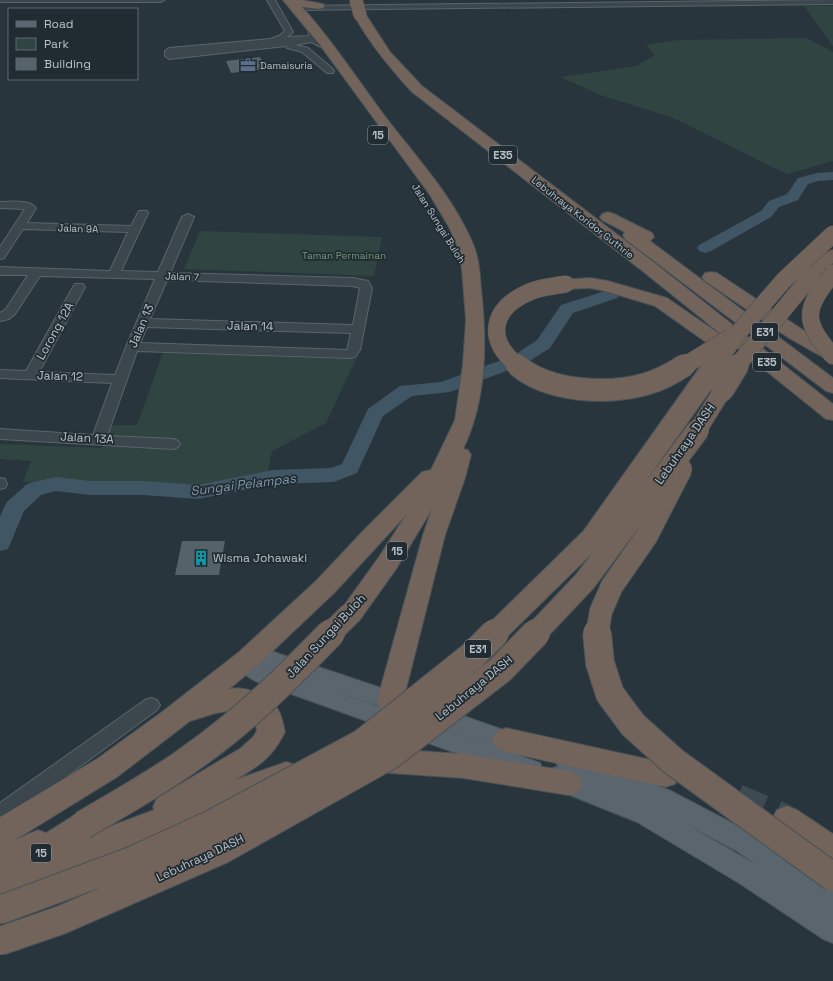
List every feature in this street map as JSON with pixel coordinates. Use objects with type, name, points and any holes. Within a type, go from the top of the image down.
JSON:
[{"type":"highway","points":[[369,0],[373,15],[385,36],[407,59]]},
{"type":"highway","points":[[292,7],[299,3],[320,7]]},
{"type":"highway","name":"Lebuhraya Koridor Guthrie","points":[[356,5],[370,35],[386,57],[417,89],[646,265],[669,285],[833,414]]},
{"type":"highway","points":[[292,7],[305,11],[320,7]]},
{"type":"highway","name":"Jalan Sungai Buloh","points":[[292,7],[307,39],[359,111],[420,190],[471,274]]},
{"type":"highway","name":"Jalan Sungai Buloh","points":[[0,880],[83,825],[167,775],[207,747],[244,717],[294,672],[350,614],[376,581],[403,541],[447,460],[465,419],[476,350],[476,323],[471,274],[466,246],[449,212],[328,47],[292,7]]},
{"type":"highway","name":"Lebuhraya Koridor Guthrie","points":[[602,213],[666,254],[690,278],[833,387]]},
{"type":"highway","name":"Lebuhraya DASH","points":[[0,910],[134,860],[207,826],[363,743],[472,656],[592,538],[738,332],[784,280],[833,234]]},
{"type":"highway","points":[[666,254],[712,278],[796,334],[833,356]]},
{"type":"highway","name":"Lebuhraya DASH","points":[[0,941],[61,920],[221,850],[390,755],[500,670],[586,581],[698,430],[736,368],[819,266],[833,255]]},
{"type":"highway","points":[[833,273],[812,302],[810,316],[815,333],[833,356]]},
{"type":"highway","points":[[738,332],[675,370],[648,384],[626,388],[597,390],[572,387],[547,381],[526,372],[511,360],[500,347],[496,334],[499,320],[506,308],[518,298],[531,291],[549,286],[566,284],[590,283],[608,286],[640,294],[661,302],[776,381]]},
{"type":"highway","points":[[669,285],[693,312],[833,426]]},
{"type":"highway","points":[[698,430],[678,476],[646,536],[612,586],[601,611],[597,636],[600,663],[610,694],[639,730],[673,761],[833,877]]},
{"type":"highway","points":[[390,701],[434,535],[454,478],[461,450],[458,436]]},
{"type":"highway","points":[[0,833],[108,768],[162,713],[248,659],[326,586],[372,536],[447,460]]},
{"type":"highway","points":[[0,896],[121,835],[251,756],[263,745],[271,732],[267,715],[251,702],[240,698],[162,713]]},
{"type":"highway","points":[[506,740],[665,775]]},
{"type":"highway","points":[[121,835],[275,776],[319,765],[370,760],[463,766],[568,783]]},
{"type":"highway","points":[[787,819],[833,851]]},
{"type":"highway","name":"Jalan Sungai Buloh","points":[[0,860],[83,825]]},
{"type":"main road","points":[[248,659],[274,661],[569,762],[660,798],[746,843],[833,902]]},
{"type":"main road","points":[[248,659],[254,670],[263,675],[568,783],[646,814],[748,874],[833,930]]},
{"type":"street","points":[[0,0],[159,0]]},
{"type":"street","points":[[266,44],[281,38],[289,32],[271,0]]},
{"type":"street","points":[[453,0],[833,2]]},
{"type":"street","points":[[320,7],[356,5],[683,2]]},
{"type":"street","points":[[292,7],[313,34],[307,39]]},
{"type":"street","points":[[169,53],[307,39],[328,47]]},
{"type":"street","points":[[266,44],[287,45],[305,50],[330,71]]},
{"type":"street","points":[[0,205],[27,206],[32,208],[0,256]]},
{"type":"street","points":[[114,274],[143,213]]},
{"type":"street","name":"Jalan 13","points":[[99,438],[132,348],[188,217]]},
{"type":"street","name":"Jalan 9A","points":[[20,226],[135,229]]},
{"type":"street","name":"Jalan 7","points":[[0,271],[353,282],[364,284],[366,288],[358,329]]},
{"type":"street","points":[[0,317],[5,316],[11,311],[36,272]]},
{"type":"street","name":"Lorong 12A","points":[[30,375],[79,288]]},
{"type":"street","name":"Jalan 14","points":[[142,324],[358,329]]},
{"type":"street","points":[[132,348],[347,355],[354,350],[358,329]]},
{"type":"street","name":"Jalan 12","points":[[0,374],[121,378]]},
{"type":"street","name":"Jalan 13A","points":[[0,434],[99,438],[173,444]]},
{"type":"street","points":[[0,814],[162,713]]},
{"type":"green space","points":[[804,6],[833,6],[833,46]]},
{"type":"green space","points":[[806,38],[833,52],[833,161],[787,174],[671,117],[600,95],[561,77],[636,66],[655,55],[646,45],[678,40]]},
{"type":"green space","name":"Taman Permainan","points":[[200,231],[382,237],[374,276],[184,269]]},
{"type":"green space","points":[[163,353],[356,359],[326,423],[272,451],[267,475],[196,487],[23,482],[31,461],[0,459],[0,444],[102,448],[109,425],[137,425]]},
{"type":"building","name":"Damaisuria","points":[[260,57],[266,69],[231,73],[226,61]]},
{"type":"building","name":"Wisma Johawaki","points":[[182,541],[225,541],[219,575],[175,575]]},
{"type":"waterway","name":"Sungai Pelampas","points":[[705,248],[766,214],[774,204],[793,197],[803,181],[817,177],[833,176]]},
{"type":"waterway","name":"Sungai Pelampas","points":[[0,543],[15,507],[34,489],[56,484],[90,488],[143,488],[198,492],[273,477],[334,475],[350,468],[375,413],[407,390],[443,388],[519,360],[544,344],[567,309],[611,294]]},
{"type":"tunnel","points":[[737,798],[787,819]]},
{"type":"place","name":"Damaisuria","points":[[248,65]]},
{"type":"place","name":"Wisma Johawaki","points":[[201,558]]}]
